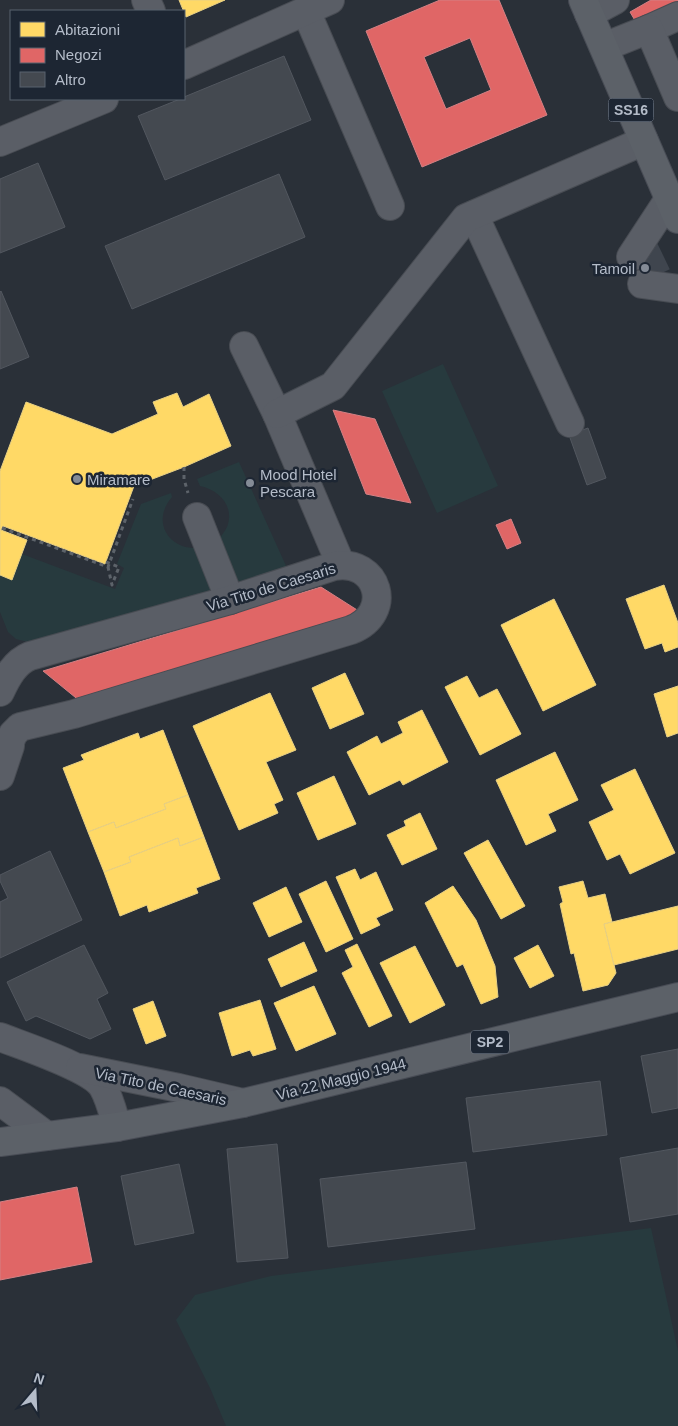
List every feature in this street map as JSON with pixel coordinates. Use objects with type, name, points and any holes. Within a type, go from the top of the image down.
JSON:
[{"type":"main road","name":"SS16","points":[[586,7],[674,209]]},
{"type":"main road","name":"Via 22 Maggio 1944","points":[[0,1142],[117,1127],[243,1103],[678,997]]},
{"type":"street","points":[[586,7],[615,0]]},
{"type":"street","points":[[185,65],[318,5],[390,206]]},
{"type":"street","points":[[604,47],[678,16]]},
{"type":"street","points":[[649,29],[678,97]]},
{"type":"street","points":[[0,142],[102,100]]},
{"type":"street","points":[[277,414],[333,386],[466,218],[644,141]]},
{"type":"street","points":[[639,250],[674,209]]},
{"type":"street","points":[[474,215],[570,423]]},
{"type":"street","points":[[244,346],[277,414],[341,565]]},
{"type":"street","points":[[197,517],[230,600]]},
{"type":"street","name":"Via Tito de Caesaris","points":[[0,776],[5,736],[13,734],[20,727],[74,714],[360,627],[372,616],[377,601],[372,581],[360,569],[354,566],[341,565],[230,600],[23,659],[15,666],[5,683],[7,684],[8,695],[12,705],[18,713],[28,718],[38,721],[48,720]]},
{"type":"street","name":"Via Tito de Caesaris","points":[[0,1037],[80,1068],[243,1103]]},
{"type":"street","name":"Via Tito de Caesaris","points":[[80,1068],[102,1085],[110,1102],[117,1127]]},
{"type":"street","points":[[0,1101],[47,1136]]},
{"type":"path","points":[[184,467],[184,479]]},
{"type":"path","points":[[106,562],[119,566],[112,585],[108,567],[133,499]]},
{"type":"path","points":[[2,528],[108,567]]},
{"type":"green space","points":[[443,364],[498,486],[437,513],[382,391]]},
{"type":"green space","points":[[239,462],[287,568],[245,582],[234,578],[219,540],[227,527],[229,519],[227,506],[219,495],[200,486],[197,479]]},
{"type":"green space","points":[[171,493],[172,497],[163,515],[163,524],[166,532],[171,539],[179,544],[199,548],[214,589],[36,644],[16,639],[8,632],[0,612],[0,575],[12,579],[22,554],[115,589],[124,568],[117,564],[141,504]]},
{"type":"green space","points":[[651,1228],[678,1351],[678,1426],[226,1426],[210,1388],[176,1320],[195,1295],[271,1276]]},
{"type":"building: Abitazioni","points":[[179,0],[225,0],[186,17],[185,10],[183,10]]},
{"type":"building: Abitazioni","name":"Miramare","points":[[177,393],[183,407],[209,394],[231,446],[134,486],[105,564],[3,526],[1,530],[27,540],[12,580],[0,575],[0,471],[26,402],[112,434],[158,414],[153,402]]},
{"type":"building: Abitazioni","points":[[664,585],[678,623],[678,647],[665,652],[662,643],[645,649],[626,599]]},
{"type":"building: Abitazioni","points":[[554,599],[596,685],[543,711],[501,625]]},
{"type":"building: Abitazioni","points":[[345,673],[364,714],[330,729],[312,688]]},
{"type":"building: Abitazioni","points":[[467,676],[479,698],[497,689],[521,734],[480,755],[445,687]]},
{"type":"building: Abitazioni","points":[[678,686],[678,733],[667,737],[654,694]]},
{"type":"building: Abitazioni","points":[[270,693],[296,750],[266,762],[283,800],[274,804],[278,813],[239,830],[193,726]]},
{"type":"building: Abitazioni","points":[[422,710],[448,762],[403,785],[400,780],[369,795],[347,752],[377,736],[381,744],[403,733],[398,722]]},
{"type":"building: Abitazioni","points":[[163,730],[188,795],[164,804],[166,809],[116,828],[114,822],[88,832],[63,768],[84,760],[81,755],[138,733],[140,739]]},
{"type":"building: Abitazioni","points":[[555,752],[578,800],[548,814],[556,831],[526,845],[496,780]]},
{"type":"building: Abitazioni","points":[[635,769],[675,853],[630,874],[620,854],[607,860],[589,822],[614,810],[601,785]]},
{"type":"building: Abitazioni","points":[[334,776],[356,824],[318,840],[297,793]]},
{"type":"building: Abitazioni","points":[[188,795],[204,837],[180,846],[178,838],[129,857],[131,862],[104,872],[88,832],[114,822],[116,828],[166,809],[164,804]]},
{"type":"building: Abitazioni","points":[[420,813],[437,849],[402,865],[387,835],[406,826],[404,821]]},
{"type":"building: Abitazioni","points":[[204,837],[220,879],[196,888],[198,893],[149,912],[147,905],[120,916],[104,872],[131,862],[129,857],[178,838],[180,846]]},
{"type":"building: Abitazioni","points":[[488,840],[525,906],[501,919],[464,853]]},
{"type":"building: Abitazioni","points":[[355,869],[360,880],[376,872],[393,910],[376,918],[380,925],[361,934],[336,877]]},
{"type":"building: Abitazioni","points":[[326,881],[353,939],[326,952],[299,894]]},
{"type":"building: Abitazioni","points":[[583,881],[588,898],[605,894],[612,922],[604,924],[616,973],[608,985],[583,991],[574,953],[571,954],[560,904],[563,902],[559,887]]},
{"type":"building: Abitazioni","points":[[453,886],[476,920],[495,966],[498,997],[481,1004],[463,964],[457,967],[425,903]]},
{"type":"building: Abitazioni","points":[[286,887],[302,922],[269,937],[253,903]]},
{"type":"building: Abitazioni","points":[[678,906],[678,949],[614,965],[604,924]]},
{"type":"building: Abitazioni","points":[[304,942],[317,971],[281,987],[268,959]]},
{"type":"building: Abitazioni","points":[[357,944],[392,1016],[369,1027],[342,973],[353,967],[345,950]]},
{"type":"building: Abitazioni","points":[[538,945],[554,976],[530,988],[514,958]]},
{"type":"building: Abitazioni","points":[[415,946],[445,1005],[410,1023],[380,963]]},
{"type":"building: Abitazioni","points":[[314,986],[336,1034],[296,1051],[274,1003]]},
{"type":"building: Abitazioni","points":[[260,1000],[276,1049],[253,1056],[250,1050],[232,1056],[219,1013]]},
{"type":"building: Abitazioni","points":[[153,1001],[166,1036],[146,1044],[133,1009]]},
{"type":"building: Negozi","points":[[440,0],[499,0],[547,115],[422,167],[366,31]],"holes":[[[470,38],[491,90],[446,109],[424,57]]]},
{"type":"building: Negozi","points":[[651,0],[678,0],[678,8],[640,29],[630,12]]},
{"type":"building: Negozi","points":[[650,248],[663,275],[637,287],[625,260]]},
{"type":"building: Negozi","points":[[333,410],[375,419],[411,503],[366,494]]},
{"type":"building: Negozi","points":[[511,519],[521,543],[507,549],[496,525]]},
{"type":"building: Negozi","points":[[321,587],[365,615],[81,702],[43,671]]},
{"type":"building: Negozi","points":[[77,1187],[92,1262],[0,1280],[0,1202]]},
{"type":"building: Altro","points":[[284,56],[311,120],[165,180],[138,116],[178,100],[185,100],[185,97]]},
{"type":"building: Altro","points":[[38,163],[65,227],[0,253],[0,179]]},
{"type":"building: Altro","points":[[279,174],[305,237],[132,309],[105,246]]},
{"type":"building: Altro","points":[[0,292],[29,357],[0,369]]},
{"type":"building: Altro","points":[[588,428],[606,478],[587,485],[569,435]]},
{"type":"building: Altro","points":[[50,851],[82,920],[0,958],[0,902],[8,898],[0,881],[0,875]]},
{"type":"building: Altro","points":[[84,945],[108,993],[97,999],[111,1029],[90,1039],[36,1016],[26,1021],[7,982]]},
{"type":"building: Altro","points":[[678,1049],[678,1108],[652,1113],[641,1056]]},
{"type":"building: Altro","points":[[600,1081],[607,1135],[473,1152],[466,1098]]},
{"type":"building: Altro","points":[[277,1144],[288,1258],[237,1262],[227,1149]]},
{"type":"building: Altro","points":[[678,1148],[678,1214],[630,1222],[620,1158]]},
{"type":"building: Altro","points":[[466,1162],[475,1229],[328,1247],[320,1179]]},
{"type":"building: Altro","points":[[179,1164],[194,1233],[135,1245],[121,1176]]},
{"type":"tunnel","points":[[645,250],[658,277]]},
{"type":"place","name":"Tamoil","points":[[645,268]]},
{"type":"place","name":"Miramare","points":[[77,479]]},
{"type":"place","name":"Mood Hotel Pescara","points":[[250,483]]}]
